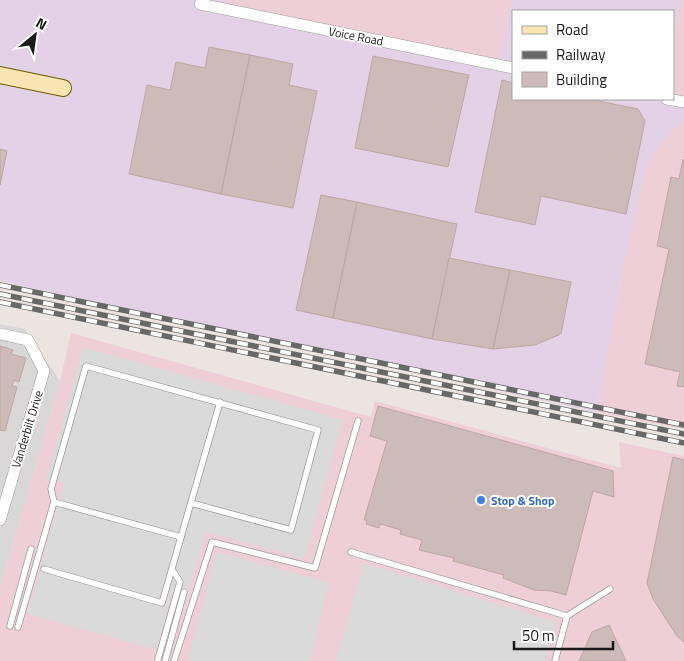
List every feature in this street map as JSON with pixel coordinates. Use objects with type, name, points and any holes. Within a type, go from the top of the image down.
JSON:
[{"type":"street","name":"Voice Road","points":[[200,4],[512,68]]},
{"type":"street","points":[[0,75],[64,88]]},
{"type":"street","name":"Vanderbilt Drive","points":[[0,334],[28,340],[44,371],[0,520]]},
{"type":"lane","points":[[18,627],[54,502],[51,489],[86,366],[318,430],[291,530],[191,503]]},
{"type":"lane","points":[[44,569],[162,603],[220,402]]},
{"type":"lane","points":[[174,661],[212,542],[315,568],[358,421]]},
{"type":"lane","points":[[54,502],[181,537]]},
{"type":"lane","points":[[10,626],[31,550]]},
{"type":"lane","points":[[351,552],[567,616]]},
{"type":"lane","points":[[161,660],[180,582],[172,570]]},
{"type":"lane","points":[[555,661],[567,616],[610,589]]},
{"type":"lane","points":[[161,660],[184,592]]},
{"type":"shaded area","points":[[0,0],[228,0],[222,9],[498,64],[512,0],[680,0],[674,32],[674,10],[512,10],[512,100],[684,101],[684,118],[653,153],[645,171],[627,246],[596,412],[0,281]]},
{"type":"shaded area","points":[[228,0],[512,0],[498,64],[221,10]]},
{"type":"shaded area","points":[[680,0],[684,0],[684,101],[674,99],[674,32]]},
{"type":"shaded area","points":[[684,118],[684,429],[596,412],[627,246],[645,171],[653,153]]},
{"type":"shaded area","points":[[0,324],[25,329],[60,381],[0,588]]},
{"type":"shaded area","points":[[71,333],[371,417],[375,401],[621,468],[619,442],[684,456],[684,661],[0,661],[0,588],[60,381]]},
{"type":"shaded area","points":[[83,347],[343,420],[304,559],[206,532],[187,598],[172,594],[157,650],[28,614],[64,483],[47,478]]},
{"type":"shaded area","points":[[216,552],[329,582],[310,661],[188,661]]},
{"type":"shaded area","points":[[364,563],[556,622],[546,661],[336,661]]},
{"type":"building","points":[[209,47],[250,55],[221,194],[129,174],[147,85],[170,90],[176,62],[205,68]]},
{"type":"building","points":[[250,55],[293,64],[289,85],[317,91],[293,208],[221,194]]},
{"type":"building","points":[[373,56],[469,75],[448,167],[355,148]]},
{"type":"building","points":[[502,80],[512,83],[512,100],[594,100],[638,109],[645,121],[626,214],[541,196],[535,225],[475,212]]},
{"type":"building","points":[[0,149],[7,151],[0,185]]},
{"type":"building","points":[[683,159],[684,387],[677,386],[680,372],[645,364],[669,249],[657,246],[671,177],[679,179]]},
{"type":"building","points":[[321,195],[357,202],[333,318],[296,310]]},
{"type":"building","points":[[357,202],[457,224],[432,339],[333,318]]},
{"type":"building","points":[[449,258],[510,270],[493,349],[432,339]]},
{"type":"building","points":[[510,270],[571,282],[561,334],[535,345],[493,349]]},
{"type":"building","points":[[0,346],[13,350],[11,354],[26,358],[19,382],[14,380],[12,386],[17,387],[5,431],[0,430]]},
{"type":"building","name":"Stop & Shop","points":[[378,406],[613,471],[614,497],[593,491],[566,595],[551,591],[534,590],[503,578],[504,575],[453,561],[454,558],[419,550],[422,540],[400,534],[401,530],[380,524],[379,528],[366,524],[367,520],[364,520],[387,441],[370,436]]},
{"type":"building","points":[[673,457],[684,460],[684,642],[677,636],[653,599],[647,583]]},
{"type":"building","points":[[609,625],[626,661],[579,661],[592,632]]},
{"type":"railway","points":[[0,285],[684,425]]},
{"type":"railway","points":[[0,294],[684,434]]},
{"type":"railway","points":[[0,302],[684,443]]},
{"type":"place","name":"Stop & Shop","points":[[481,500]]}]
